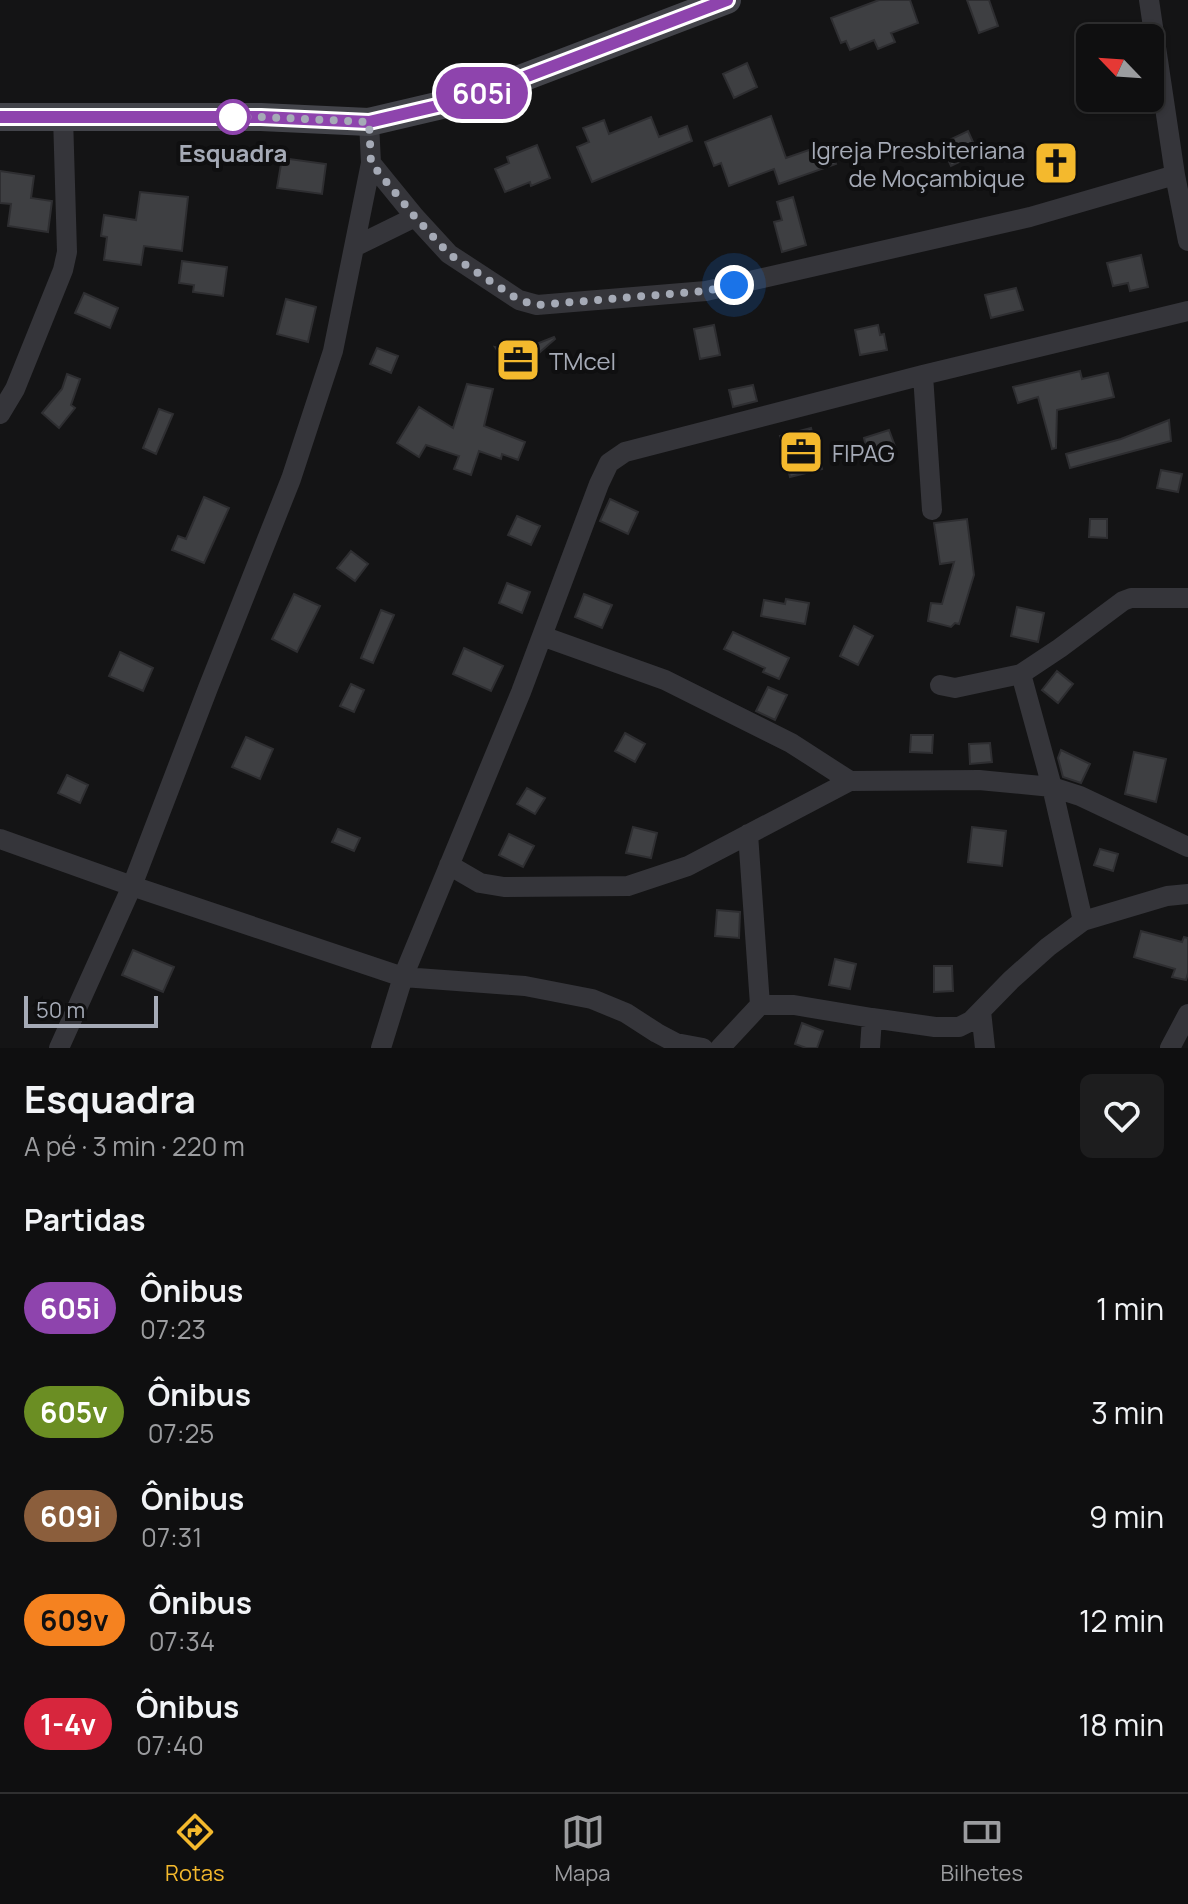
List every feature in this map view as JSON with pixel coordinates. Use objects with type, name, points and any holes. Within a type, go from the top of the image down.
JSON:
[{"type":"main road","points":[[0,117],[261,117],[369,122],[467,99],[727,0]]},
{"type":"street","points":[[1149,0],[1188,241]]},
{"type":"street","points":[[0,414],[15,389],[63,270],[67,252],[63,116]]},
{"type":"street","points":[[59,1048],[132,886],[291,479],[333,351],[371,163],[369,122]]},
{"type":"street","points":[[371,163],[449,254],[519,300],[537,305],[706,291],[1030,217],[1175,175]]},
{"type":"street","points":[[354,247],[415,217]]},
{"type":"street","points":[[386,1046],[403,977],[521,692],[609,463],[625,452],[1188,311]]},
{"type":"street","points":[[923,375],[932,510]]},
{"type":"street","points":[[940,685],[955,688],[1021,674],[1131,598],[1188,598]]},
{"type":"street","points":[[542,636],[665,680],[791,743],[850,781]]},
{"type":"street","points":[[1021,674],[1052,787],[1083,921]]},
{"type":"street","points":[[449,865],[480,883],[504,887],[628,886],[688,866],[850,781],[979,780],[1052,787],[1080,796],[1188,847]]},
{"type":"street","points":[[720,1048],[760,1005],[748,834]]},
{"type":"street","points":[[0,839],[403,977],[525,986],[592,999],[626,1013],[676,1043],[703,1048]]},
{"type":"street","points":[[760,1005],[794,1005],[935,1027],[959,1027],[971,1021],[1011,980],[1083,921],[1167,896],[1188,894]]},
{"type":"street","points":[[981,1011],[985,1048]]},
{"type":"street","points":[[1170,1048],[1188,1014]]},
{"type":"street","points":[[870,1048],[872,1018]]},
{"type":"building","points":[[879,0],[910,0],[918,23],[891,33],[895,42],[878,49],[874,40],[850,50],[846,41],[841,43],[831,18]]},
{"type":"building","points":[[967,0],[989,0],[998,26],[979,33]]},
{"type":"building","points":[[747,63],[757,87],[734,98],[723,74]]},
{"type":"building","points":[[771,116],[786,158],[829,143],[836,164],[779,184],[774,169],[729,186],[721,163],[714,166],[705,142]]},
{"type":"building","points":[[651,117],[659,137],[687,126],[692,141],[592,182],[577,147],[589,142],[583,128],[604,120],[609,134]]},
{"type":"building","points":[[968,131],[978,153],[951,166],[941,144]]},
{"type":"building","points":[[537,145],[550,178],[505,192],[495,169],[509,163],[507,157]]},
{"type":"building","points":[[1044,145],[1070,146],[1069,183],[1043,182]]},
{"type":"building","points":[[282,158],[326,164],[322,194],[277,188]]},
{"type":"building","points":[[0,171],[34,176],[31,198],[52,201],[48,232],[8,226],[11,204],[0,203]]},
{"type":"building","points":[[140,192],[188,197],[182,251],[144,246],[141,265],[104,260],[107,237],[101,236],[104,215],[136,220]]},
{"type":"building","points":[[793,197],[806,245],[782,252],[774,222],[782,220],[777,202]]},
{"type":"building","points":[[1141,255],[1148,287],[1130,291],[1128,283],[1113,286],[1107,263]]},
{"type":"building","points":[[182,261],[227,267],[223,296],[193,292],[194,285],[179,283]]},
{"type":"building","points":[[1016,288],[1023,310],[991,318],[985,295]]},
{"type":"building","points":[[84,293],[118,308],[110,328],[75,313]]},
{"type":"building","points":[[286,299],[316,307],[308,342],[277,334]]},
{"type":"building","points":[[714,325],[720,355],[700,359],[694,329]]},
{"type":"building","points":[[878,325],[880,335],[884,334],[887,350],[860,355],[855,330]]},
{"type":"building","name":"TMcel","points":[[554,337],[524,366],[518,363],[509,367],[495,347],[516,352]]},
{"type":"building","points":[[377,348],[398,356],[391,373],[370,364]]},
{"type":"building","points":[[1080,371],[1082,379],[1108,373],[1114,397],[1057,410],[1056,448],[1052,449],[1038,397],[1018,403],[1013,387]]},
{"type":"building","points":[[67,374],[80,379],[71,405],[75,408],[59,428],[42,413],[62,389]]},
{"type":"building","points":[[467,384],[493,389],[484,426],[525,442],[518,460],[502,454],[501,459],[479,451],[471,475],[454,469],[459,456],[426,445],[419,457],[397,443],[419,407],[453,428]]},
{"type":"building","points":[[753,385],[757,401],[733,407],[729,390]]},
{"type":"building","points":[[159,409],[173,414],[156,454],[143,448]]},
{"type":"building","points":[[1169,420],[1171,441],[1070,468],[1066,454],[1121,439]]},
{"type":"building","name":"FIPAG","points":[[811,428],[822,469],[790,477],[780,436]]},
{"type":"building","points":[[889,430],[896,449],[869,459],[864,438]]},
{"type":"building","points":[[1161,470],[1182,474],[1178,492],[1157,488]]},
{"type":"building","points":[[204,497],[229,508],[204,563],[172,550],[178,536],[186,539]]},
{"type":"building","points":[[610,499],[638,512],[628,534],[600,521]]},
{"type":"building","points":[[517,516],[540,526],[531,545],[508,535]]},
{"type":"building","points":[[967,519],[974,575],[959,624],[951,627],[928,621],[931,603],[942,604],[954,562],[940,564],[934,523]]},
{"type":"building","points":[[1090,519],[1107,519],[1107,538],[1089,537]]},
{"type":"building","points":[[351,551],[368,564],[355,581],[337,568]]},
{"type":"building","points":[[507,583],[530,592],[522,613],[499,603]]},
{"type":"building","points":[[294,594],[320,606],[297,652],[272,639]]},
{"type":"building","points":[[584,594],[612,605],[602,628],[575,617]]},
{"type":"building","points":[[786,599],[809,603],[805,624],[761,616],[764,600],[785,604]]},
{"type":"building","points":[[1017,607],[1044,613],[1038,642],[1011,636]]},
{"type":"building","points":[[381,610],[394,615],[373,663],[361,658]]},
{"type":"building","points":[[854,626],[873,636],[858,665],[840,656]]},
{"type":"building","points":[[733,632],[789,658],[779,679],[763,672],[765,668],[724,649]]},
{"type":"building","points":[[464,648],[503,666],[491,691],[453,674]]},
{"type":"building","points":[[120,652],[153,668],[143,691],[109,676]]},
{"type":"building","points":[[1057,671],[1073,684],[1058,703],[1042,690]]},
{"type":"building","points":[[351,684],[364,690],[354,712],[340,706]]},
{"type":"building","points":[[768,687],[787,695],[775,720],[756,711]]},
{"type":"building","points":[[625,733],[645,744],[635,762],[615,751]]},
{"type":"building","points":[[911,735],[933,735],[932,753],[910,752]]},
{"type":"building","points":[[246,737],[273,749],[260,779],[232,767]]},
{"type":"building","points":[[990,743],[992,762],[970,764],[969,744]]},
{"type":"building","points":[[1061,750],[1090,764],[1081,783],[1063,777],[1058,758]]},
{"type":"building","points":[[1134,752],[1166,759],[1156,802],[1125,794]]},
{"type":"building","points":[[67,775],[88,785],[80,803],[58,793]]},
{"type":"building","points":[[527,788],[545,798],[535,814],[517,804]]},
{"type":"building","points":[[633,827],[657,833],[651,858],[626,853]]},
{"type":"building","points":[[972,827],[1006,831],[1002,866],[968,862]]},
{"type":"building","points":[[338,829],[360,838],[354,851],[332,842]]},
{"type":"building","points":[[509,834],[534,846],[523,867],[499,855]]},
{"type":"building","points":[[1100,849],[1118,854],[1113,871],[1094,865]]},
{"type":"building","points":[[717,910],[740,912],[739,938],[715,936]]},
{"type":"building","points":[[1141,931],[1182,942],[1184,937],[1188,938],[1186,980],[1172,977],[1175,969],[1134,957]]},
{"type":"building","points":[[133,950],[174,967],[163,992],[122,975]]},
{"type":"building","points":[[835,959],[856,964],[850,989],[829,985]]},
{"type":"building","points":[[934,966],[952,966],[953,991],[934,992]]},
{"type":"building","points":[[802,1023],[823,1031],[817,1048],[795,1044]]},
{"type":"bus line","name":"605i","points":[[0,117],[261,117],[369,122],[467,99],[727,0]]},
{"type":"place","name":"Esquadra","points":[[233,117]]},
{"type":"place","name":"Igreja Presbiteriana de Moçambique","points":[[1056,163]]},
{"type":"place","name":"TMcel","points":[[518,360]]},
{"type":"place","name":"FIPAG","points":[[801,452]]},
{"type":"route","points":[[233,117],[369,122],[371,163],[415,217],[449,254],[519,300],[537,305],[706,291],[734,285]]}]
